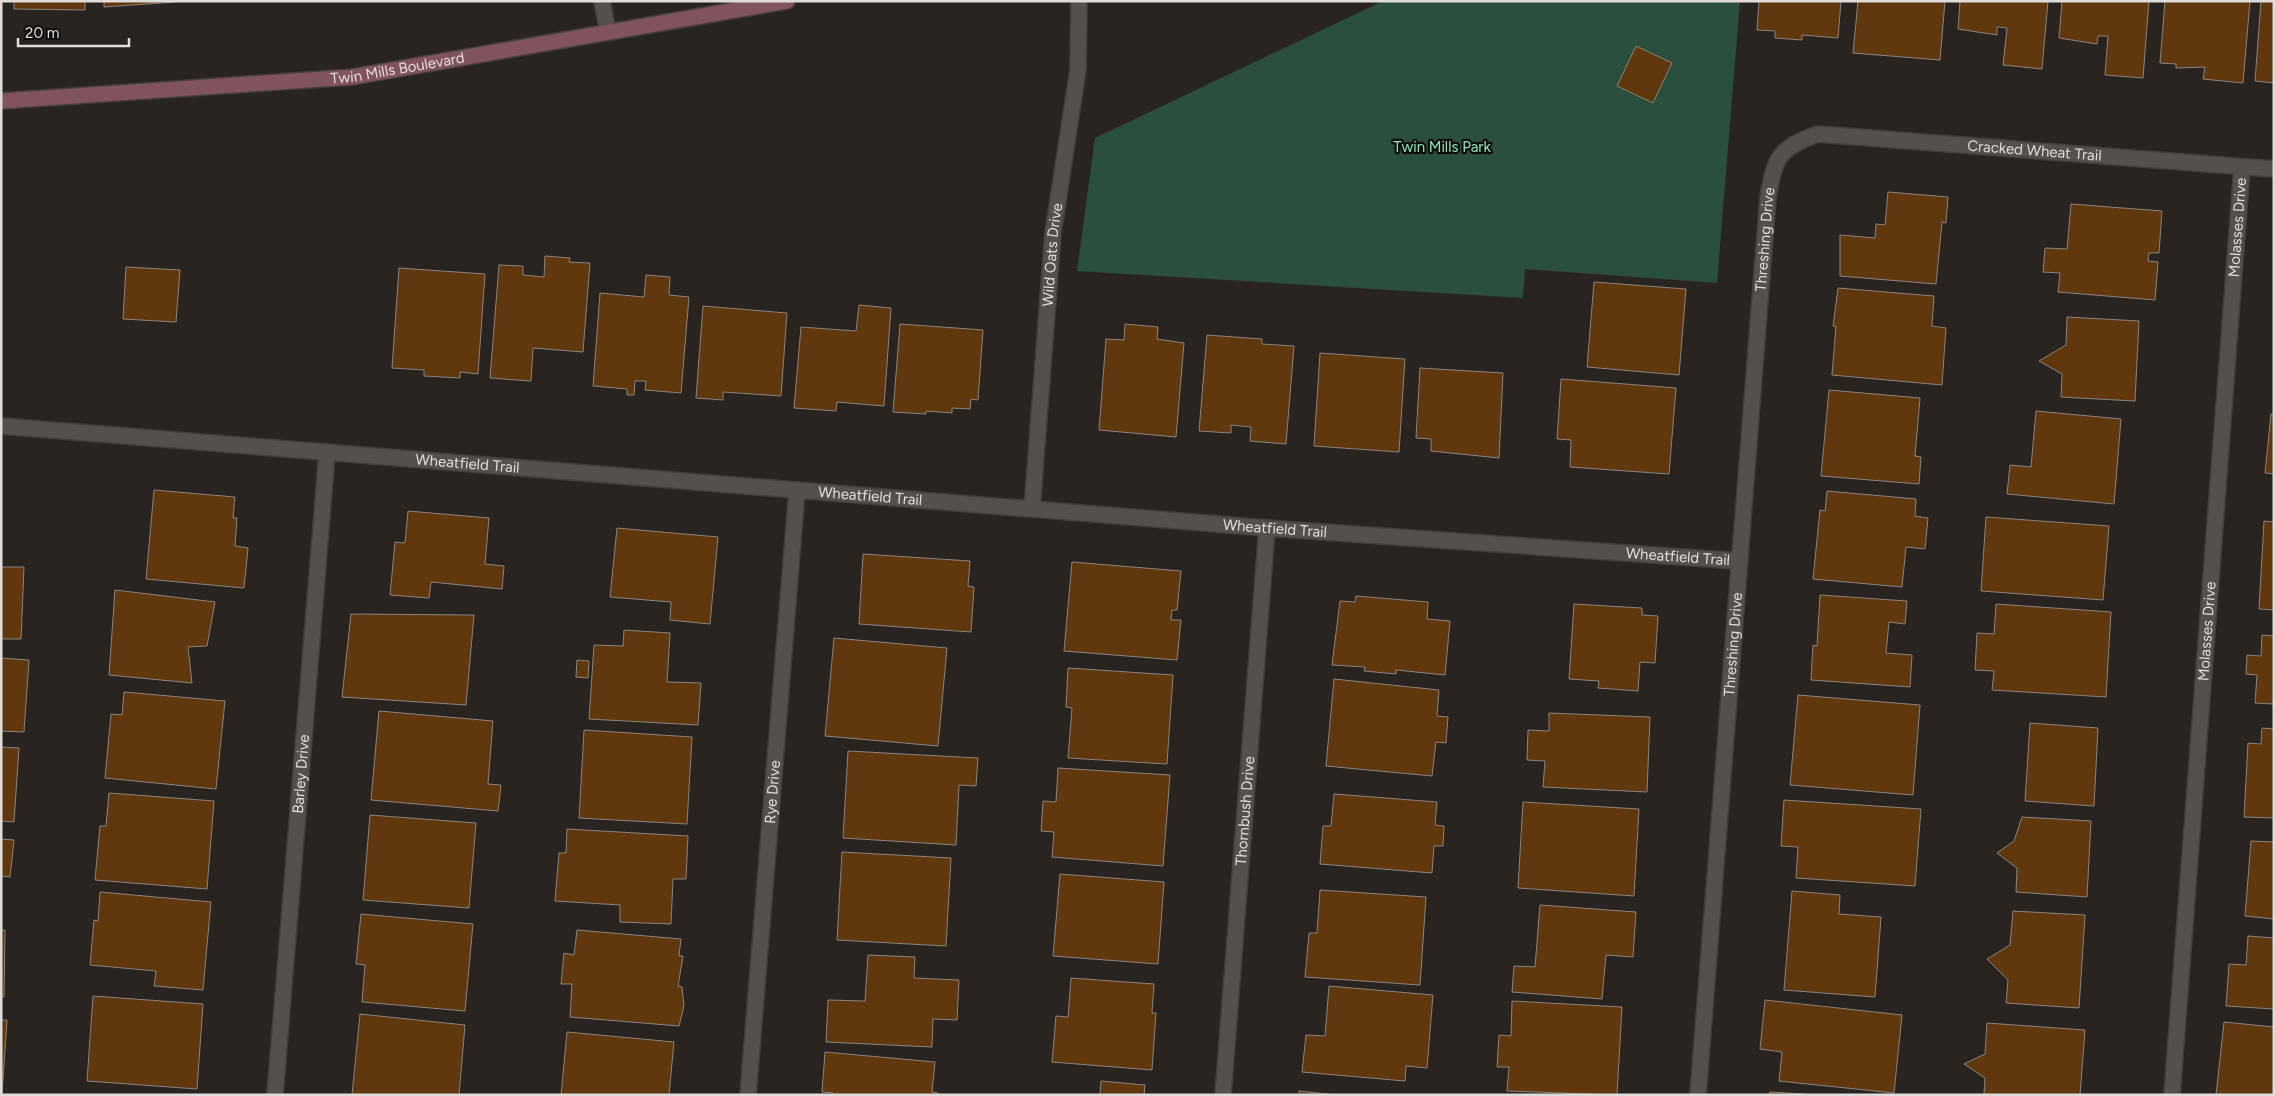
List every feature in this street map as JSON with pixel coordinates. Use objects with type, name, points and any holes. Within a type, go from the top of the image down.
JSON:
[{"type":"street","points":[[602,1],[608,32]]},
{"type":"street","name":"Twin Mills Boulevard","points":[[1,101],[352,77],[787,1]]},
{"type":"street","name":"Wild Oats Drive","points":[[1032,509],[1053,233],[1078,69],[1079,1]]},
{"type":"street","name":"Cracked Wheat Trail","points":[[1797,142],[1818,134],[2274,169]]},
{"type":"street","name":"Threshing Drive","points":[[1698,1095],[1768,198],[1773,166],[1797,142]]},
{"type":"street","name":"Molasses Drive","points":[[2172,1095],[2242,167]]},
{"type":"street","name":"Wheatfield Trail","points":[[1,426],[1267,528],[1740,561]]},
{"type":"street","name":"Barley Drive","points":[[275,1095],[327,452]]},
{"type":"street","name":"Rye Drive","points":[[748,1095],[796,490]]},
{"type":"street","name":"Thornbush Drive","points":[[1223,1095],[1267,528]]},
{"type":"green space","name":"Twin Mills Park","points":[[1383,1],[1740,1],[1717,283],[1525,269],[1523,298],[1077,271],[1095,138]]},
{"type":"building","points":[[14,1],[85,1],[85,10],[14,9]]},
{"type":"building","points":[[104,1],[175,1],[175,2],[104,7]]},
{"type":"building","points":[[1759,1],[1841,1],[1838,38],[1802,35],[1802,40],[1775,38],[1775,31],[1757,30]]},
{"type":"building","points":[[1858,1],[1945,1],[1940,60],[1853,53]]},
{"type":"building","points":[[1960,1],[2048,1],[2042,69],[2003,65],[2007,28],[1997,27],[1997,35],[1958,29]]},
{"type":"building","points":[[2062,1],[2149,1],[2143,78],[2105,75],[2108,36],[2098,36],[2097,44],[2059,38]]},
{"type":"building","points":[[2165,1],[2250,1],[2243,83],[2203,79],[2205,67],[2176,68],[2176,64],[2160,63]]},
{"type":"building","points":[[2261,1],[2274,1],[2274,83],[2255,81]]},
{"type":"building","points":[[1636,46],[1672,63],[1653,103],[1617,86]]},
{"type":"building","points":[[1888,192],[1948,197],[1946,223],[1942,222],[1936,284],[1840,276],[1840,235],[1875,238],[1876,224],[1885,225]]},
{"type":"building","points":[[2071,204],[2162,211],[2159,253],[2149,253],[2148,261],[2158,262],[2155,300],[2058,292],[2060,273],[2043,272],[2045,248],[2067,249]]},
{"type":"building","points":[[545,256],[570,258],[569,262],[590,263],[583,352],[533,348],[531,381],[490,378],[499,265],[523,266],[523,275],[544,277]]},
{"type":"building","points":[[126,267],[180,270],[176,322],[123,319]]},
{"type":"building","points":[[399,268],[485,274],[478,374],[460,372],[460,378],[424,376],[424,370],[392,368]]},
{"type":"building","points":[[646,275],[670,277],[669,295],[689,297],[681,393],[645,390],[646,381],[635,381],[634,395],[627,395],[627,389],[593,386],[600,293],[644,297]]},
{"type":"building","points":[[1594,282],[1686,289],[1679,375],[1587,367]]},
{"type":"building","points":[[1838,288],[1934,296],[1932,326],[1946,328],[1942,385],[1832,375],[1836,326],[1833,326]]},
{"type":"building","points":[[859,305],[891,308],[884,406],[837,402],[836,411],[794,408],[801,327],[856,331]]},
{"type":"building","points":[[703,306],[787,313],[781,396],[723,392],[723,400],[696,398]]},
{"type":"building","points":[[2067,317],[2139,321],[2135,401],[2061,397],[2062,374],[2039,361],[2066,345]]},
{"type":"building","points":[[900,324],[983,330],[978,400],[971,399],[970,409],[952,408],[952,413],[926,411],[926,414],[893,412]]},
{"type":"building","points":[[1125,324],[1158,327],[1157,339],[1184,343],[1176,437],[1099,430],[1106,339],[1124,340]]},
{"type":"building","points":[[1207,335],[1262,339],[1262,344],[1294,346],[1286,444],[1250,441],[1251,427],[1231,425],[1231,433],[1199,431]]},
{"type":"building","points":[[1320,353],[1405,359],[1399,452],[1314,446]]},
{"type":"building","points":[[1420,368],[1503,373],[1499,458],[1431,451],[1431,439],[1416,438]]},
{"type":"building","points":[[1561,379],[1676,388],[1669,474],[1570,467],[1571,440],[1557,439]]},
{"type":"building","points":[[1829,390],[1920,398],[1915,456],[1921,457],[1919,484],[1821,476]]},
{"type":"building","points":[[2036,411],[2121,419],[2114,504],[2007,494],[2010,465],[2031,467]]},
{"type":"building","points":[[2271,414],[2274,414],[2274,474],[2265,473]]},
{"type":"building","points":[[154,490],[235,497],[233,518],[237,518],[235,546],[248,548],[244,588],[146,579]]},
{"type":"building","points":[[1827,491],[1916,499],[1915,516],[1928,518],[1925,549],[1906,547],[1902,587],[1813,579],[1820,510],[1825,511]]},
{"type":"building","points":[[408,511],[489,518],[485,564],[504,566],[502,589],[431,582],[429,598],[390,595],[395,542],[405,543]]},
{"type":"building","points":[[1986,517],[2109,526],[2103,600],[1981,591]]},
{"type":"building","points":[[2264,521],[2274,522],[2274,610],[2259,609]]},
{"type":"building","points":[[617,528],[718,537],[710,624],[670,620],[671,602],[610,597]]},
{"type":"building","points":[[863,554],[970,561],[968,586],[974,587],[971,632],[859,624]]},
{"type":"building","points":[[1072,562],[1181,571],[1177,610],[1172,610],[1171,620],[1181,620],[1177,660],[1064,651]]},
{"type":"building","points":[[1,567],[24,567],[21,639],[1,639]]},
{"type":"building","points":[[115,590],[215,602],[207,646],[188,647],[192,683],[109,675]]},
{"type":"building","points":[[1820,595],[1907,601],[1905,624],[1889,622],[1886,653],[1912,655],[1910,687],[1811,680],[1813,645],[1817,646]]},
{"type":"building","points":[[1356,596],[1428,602],[1427,619],[1450,621],[1445,675],[1396,670],[1396,674],[1364,671],[1365,667],[1332,665],[1340,601],[1355,602]]},
{"type":"building","points":[[1574,604],[1642,608],[1642,615],[1658,616],[1655,663],[1640,662],[1638,691],[1598,688],[1599,681],[1569,679]]},
{"type":"building","points":[[1996,604],[2111,612],[2106,697],[1992,690],[1994,671],[1975,670],[1977,633],[1994,634]]},
{"type":"building","points":[[351,614],[474,615],[466,705],[342,697]]},
{"type":"building","points":[[624,630],[670,633],[667,682],[701,683],[698,725],[589,719],[594,645],[623,646]]},
{"type":"building","points":[[2262,635],[2274,636],[2274,704],[2255,703],[2257,675],[2246,674],[2247,655],[2261,656]]},
{"type":"building","points":[[834,638],[947,648],[938,746],[825,736]]},
{"type":"building","points":[[1,658],[29,660],[24,732],[1,731]]},
{"type":"building","points":[[577,660],[589,661],[588,678],[576,677]]},
{"type":"building","points":[[1068,668],[1173,675],[1167,764],[1068,758],[1072,708],[1066,707]]},
{"type":"building","points":[[1334,679],[1439,690],[1437,716],[1448,717],[1446,743],[1436,742],[1432,776],[1326,766]]},
{"type":"building","points":[[124,692],[225,701],[216,789],[105,778],[111,714],[122,715]]},
{"type":"building","points":[[1798,695],[1920,705],[1913,795],[1790,785]]},
{"type":"building","points":[[379,711],[493,721],[488,784],[501,785],[498,811],[371,800]]},
{"type":"building","points":[[1549,713],[1650,717],[1647,792],[1543,787],[1545,761],[1527,760],[1528,730],[1549,731]]},
{"type":"building","points":[[2030,723],[2098,728],[2094,806],[2025,801]]},
{"type":"building","points":[[2262,728],[2274,729],[2274,818],[2244,817],[2248,743],[2261,744]]},
{"type":"building","points":[[584,730],[692,737],[687,824],[579,818]]},
{"type":"building","points":[[1,747],[19,748],[14,822],[1,821]]},
{"type":"building","points":[[848,751],[978,758],[976,786],[959,785],[956,845],[843,838]]},
{"type":"building","points":[[1058,768],[1170,775],[1163,866],[1052,857],[1054,832],[1041,831],[1043,801],[1056,802]]},
{"type":"building","points":[[109,793],[214,801],[207,889],[95,880],[100,826],[106,826]]},
{"type":"building","points":[[1334,794],[1437,802],[1435,825],[1444,826],[1443,846],[1434,846],[1432,873],[1320,864],[1323,826],[1331,826]]},
{"type":"building","points":[[1784,800],[1921,809],[1915,886],[1796,878],[1798,847],[1781,846]]},
{"type":"building","points":[[1523,802],[1639,809],[1634,896],[1518,888]]},
{"type":"building","points":[[370,815],[476,823],[469,908],[363,900]]},
{"type":"building","points":[[2022,817],[2091,821],[2087,897],[2016,892],[2017,868],[1997,853],[2014,841]]},
{"type":"building","points":[[567,829],[688,836],[686,879],[673,879],[671,924],[620,922],[620,905],[555,901],[559,853],[566,853]]},
{"type":"building","points":[[1,839],[14,840],[10,877],[1,876]]},
{"type":"building","points":[[2251,841],[2274,842],[2274,919],[2245,916]]},
{"type":"building","points":[[842,852],[951,858],[946,946],[837,940]]},
{"type":"building","points":[[1060,874],[1164,882],[1158,964],[1053,956]]},
{"type":"building","points":[[1320,890],[1426,897],[1420,985],[1305,977],[1309,933],[1317,933]]},
{"type":"building","points":[[1792,891],[1840,895],[1839,914],[1881,917],[1875,997],[1784,990]]},
{"type":"building","points":[[100,892],[211,902],[203,990],[154,986],[156,971],[90,965],[94,920],[98,921]]},
{"type":"building","points":[[1540,905],[1636,912],[1633,957],[1606,955],[1602,999],[1512,992],[1514,966],[1535,967]]},
{"type":"building","points":[[2013,911],[2085,915],[2079,1008],[2006,1003],[2008,980],[1987,959],[2010,945]]},
{"type":"building","points":[[361,914],[473,924],[465,1011],[362,1002],[365,965],[356,964]]},
{"type":"building","points":[[1,930],[5,930],[4,997],[1,997]]},
{"type":"building","points":[[577,930],[681,939],[679,956],[683,956],[678,986],[682,987],[684,1006],[679,1026],[570,1017],[572,984],[561,984],[564,953],[574,955]]},
{"type":"building","points":[[2248,936],[2274,938],[2274,1009],[2226,1006],[2229,964],[2246,965]]},
{"type":"building","points":[[868,955],[915,957],[914,978],[959,980],[957,1020],[933,1019],[932,1047],[826,1042],[828,1000],[865,1001]]},
{"type":"building","points":[[1071,978],[1154,984],[1152,1013],[1156,1013],[1152,1070],[1052,1062],[1056,1016],[1068,1017]]},
{"type":"building","points":[[1329,986],[1433,995],[1427,1068],[1406,1066],[1405,1081],[1302,1072],[1306,1035],[1325,1036]]},
{"type":"building","points":[[93,996],[203,1004],[197,1089],[87,1081]]},
{"type":"building","points":[[1765,1000],[1902,1015],[1894,1093],[1779,1081],[1782,1052],[1760,1049]]},
{"type":"building","points":[[1512,1001],[1622,1007],[1617,1095],[1507,1091],[1509,1067],[1497,1067],[1499,1035],[1511,1036]]},
{"type":"building","points":[[360,1014],[465,1025],[459,1095],[352,1095]]},
{"type":"building","points":[[1,1020],[7,1020],[2,1094],[1,1094]]},
{"type":"building","points":[[2224,1022],[2274,1027],[2274,1095],[2216,1095]]},
{"type":"building","points":[[1987,1023],[2085,1030],[2080,1095],[1984,1095],[1985,1078],[1964,1064],[1985,1054]]},
{"type":"building","points":[[567,1032],[674,1042],[669,1095],[561,1095]]},
{"type":"building","points":[[825,1052],[935,1062],[932,1092],[938,1093],[938,1095],[832,1095],[833,1093],[822,1092]]},
{"type":"building","points":[[1101,1081],[1145,1085],[1144,1095],[1100,1095]]},
{"type":"building","points":[[1299,1091],[1336,1095],[1299,1095]]},
{"type":"building","points":[[1770,1092],[1805,1094],[1805,1095],[1769,1095]]}]
